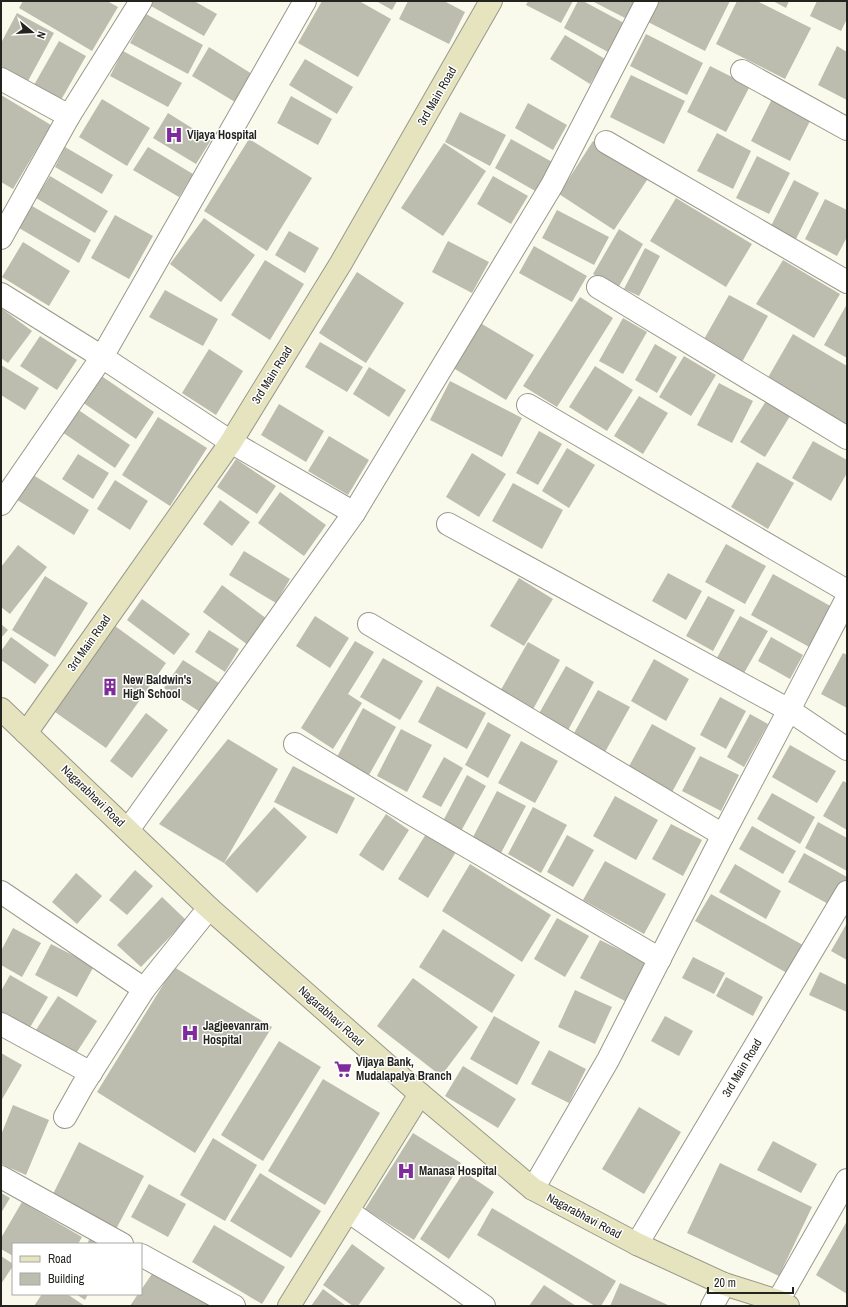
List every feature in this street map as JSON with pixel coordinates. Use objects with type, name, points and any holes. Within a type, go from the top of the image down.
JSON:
[{"type":"street","points":[[1,238],[69,116],[140,1]]},
{"type":"street","points":[[1,504],[102,357],[305,1]]},
{"type":"street","name":"3rd Main Road","points":[[26,732],[231,442],[341,263],[491,1]]},
{"type":"street","points":[[128,830],[354,513],[552,185],[647,1]]},
{"type":"street","points":[[742,70],[847,129]]},
{"type":"street","points":[[1,79],[69,116]]},
{"type":"street","points":[[606,142],[847,282]]},
{"type":"street","points":[[598,287],[847,438]]},
{"type":"street","points":[[1,294],[102,357],[231,442],[354,513]]},
{"type":"street","points":[[528,405],[847,591]]},
{"type":"street","points":[[448,524],[789,710],[847,749]]},
{"type":"street","points":[[533,1188],[608,1060],[723,835],[847,598]]},
{"type":"street","points":[[369,624],[723,835]]},
{"type":"street","name":"Nagarabhavi Road","points":[[1,709],[209,908],[420,1094],[533,1188],[637,1244],[724,1284],[783,1304]]},
{"type":"street","points":[[296,744],[410,813],[660,959]]},
{"type":"street","points":[[1,892],[144,989]]},
{"type":"street","name":"3rd Main Road","points":[[637,1244],[847,892]]},
{"type":"street","points":[[65,1117],[144,989],[209,908]]},
{"type":"street","points":[[1,1024],[91,1073]]},
{"type":"street","points":[[289,1306],[420,1094]]},
{"type":"street","points":[[1,1177],[120,1243]]},
{"type":"street","points":[[783,1304],[847,1180]]},
{"type":"street","points":[[348,1211],[484,1306]]},
{"type":"street","points":[[142,1256],[234,1306]]},
{"type":"street","points":[[712,1306],[724,1284]]},
{"type":"building","points":[[23,1],[107,1],[118,7],[92,51],[19,8]]},
{"type":"building","points":[[153,1],[194,1],[217,14],[204,36],[151,6]]},
{"type":"building","points":[[322,1],[359,1],[391,19],[358,77],[298,43]]},
{"type":"building","points":[[376,1],[397,1],[392,10]]},
{"type":"building","points":[[408,1],[444,1],[465,12],[449,44],[399,19]]},
{"type":"building","points":[[528,1],[573,1],[561,23],[526,5]]},
{"type":"building","points":[[578,1],[583,1],[624,23],[608,52],[564,28]]},
{"type":"building","points":[[592,1],[636,1],[627,19]]},
{"type":"building","points":[[659,1],[730,1],[705,51],[648,22]]},
{"type":"building","points":[[737,1],[757,1],[811,28],[785,79],[716,44]]},
{"type":"building","points":[[773,1],[789,1],[786,8]]},
{"type":"building","points":[[817,1],[847,1],[847,19],[841,31],[810,16]]},
{"type":"building","points":[[17,13],[54,33],[28,81],[1,66],[1,43]]},
{"type":"building","points":[[146,14],[203,45],[188,74],[130,43]]},
{"type":"building","points":[[646,34],[703,63],[687,95],[630,66]]},
{"type":"building","points":[[565,35],[605,59],[590,84],[550,59]]},
{"type":"building","points":[[59,41],[86,56],[61,100],[34,85]]},
{"type":"building","points":[[837,46],[847,52],[847,100],[818,85]]},
{"type":"building","points":[[209,47],[252,74],[235,102],[192,76]]},
{"type":"building","points":[[123,51],[182,83],[168,107],[110,76]]},
{"type":"building","points":[[305,59],[353,87],[337,114],[289,85]]},
{"type":"building","points":[[710,66],[750,86],[726,132],[687,112]]},
{"type":"building","points":[[631,75],[685,101],[664,144],[610,117]]},
{"type":"building","points":[[1,95],[51,125],[13,189],[1,182]]},
{"type":"building","points":[[291,96],[332,119],[318,145],[277,123]]},
{"type":"building","points":[[102,99],[150,128],[127,166],[79,137]]},
{"type":"building","points":[[772,99],[811,119],[790,161],[751,141]]},
{"type":"building","points":[[528,103],[567,125],[553,150],[515,128]]},
{"type":"building","points":[[460,112],[506,135],[490,166],[445,142]]},
{"type":"building","points":[[168,113],[211,140],[196,164],[153,138]]},
{"type":"building","points":[[717,133],[751,151],[733,189],[697,171]]},
{"type":"building","points":[[249,139],[312,178],[267,251],[204,211]]},
{"type":"building","points":[[511,139],[554,163],[537,192],[495,168]]},
{"type":"building","points":[[593,141],[649,177],[614,230],[559,194]]},
{"type":"building","points":[[444,143],[486,171],[443,236],[401,208]]},
{"type":"building","points":[[65,147],[113,175],[102,194],[55,167]]},
{"type":"building","points":[[148,147],[193,174],[179,197],[133,170]]},
{"type":"building","points":[[757,156],[790,173],[769,214],[736,198]]},
{"type":"building","points":[[50,176],[108,211],[95,233],[36,198]]},
{"type":"building","points":[[493,176],[528,196],[511,224],[477,204]]},
{"type":"building","points":[[794,180],[819,193],[793,245],[768,232]]},
{"type":"building","points":[[676,198],[752,244],[726,287],[650,241]]},
{"type":"building","points":[[825,199],[847,210],[847,237],[837,256],[805,239]]},
{"type":"building","points":[[32,206],[91,240],[79,263],[19,228]]},
{"type":"building","points":[[557,210],[609,237],[594,265],[542,238]]},
{"type":"building","points":[[115,215],[153,236],[129,279],[91,258]]},
{"type":"building","points":[[204,218],[255,255],[221,302],[170,264]]},
{"type":"building","points":[[619,229],[643,244],[618,288],[593,274]]},
{"type":"building","points":[[289,231],[319,248],[305,273],[275,255]]},
{"type":"building","points":[[448,241],[489,262],[472,293],[432,272]]},
{"type":"building","points":[[23,242],[70,271],[49,306],[2,277]]},
{"type":"building","points":[[534,246],[587,276],[572,302],[519,273]]},
{"type":"building","points":[[645,248],[660,256],[639,296],[624,289]]},
{"type":"building","points":[[265,260],[304,284],[270,340],[231,315]]},
{"type":"building","points":[[783,260],[840,294],[814,338],[756,304]]},
{"type":"building","points":[[357,272],[404,303],[366,363],[319,333]]},
{"type":"building","points":[[165,290],[218,319],[203,346],[149,317]]},
{"type":"building","points":[[729,295],[768,316],[742,362],[703,341]]},
{"type":"building","points":[[580,297],[613,318],[557,407],[523,386]]},
{"type":"building","points":[[847,304],[847,358],[824,345]]},
{"type":"building","points":[[1,308],[32,331],[8,363],[1,358]]},
{"type":"building","points":[[623,318],[647,332],[623,374],[599,361]]},
{"type":"building","points":[[477,321],[534,355],[506,400],[450,366]]},
{"type":"building","points":[[793,334],[847,366],[847,427],[766,381]]},
{"type":"building","points":[[40,336],[77,360],[57,390],[20,366]]},
{"type":"building","points":[[320,342],[363,367],[347,392],[305,367]]},
{"type":"building","points":[[655,344],[677,357],[657,393],[635,380]]},
{"type":"building","points":[[209,349],[243,371],[216,415],[182,393]]},
{"type":"building","points":[[684,356],[716,375],[691,416],[659,397]]},
{"type":"building","points":[[1,365],[39,388],[25,410],[1,395]]},
{"type":"building","points":[[595,366],[633,390],[607,431],[569,407]]},
{"type":"building","points":[[369,367],[406,390],[389,417],[353,394]]},
{"type":"building","points":[[100,375],[154,412],[136,439],[82,402]]},
{"type":"building","points":[[450,381],[522,418],[502,457],[430,420]]},
{"type":"building","points":[[719,383],[753,401],[732,443],[697,425]]},
{"type":"building","points":[[639,396],[668,413],[643,454],[614,436]]},
{"type":"building","points":[[766,401],[790,416],[765,457],[740,442]]},
{"type":"building","points":[[279,404],[324,431],[306,462],[261,435]]},
{"type":"building","points":[[77,409],[130,445],[115,468],[62,432]]},
{"type":"building","points":[[158,417],[207,448],[170,506],[122,475]]},
{"type":"building","points":[[539,431],[562,444],[538,485],[516,473]]},
{"type":"building","points":[[329,436],[369,460],[348,495],[308,471]]},
{"type":"building","points":[[813,441],[847,460],[847,473],[831,501],[792,478]]},
{"type":"building","points":[[567,448],[595,465],[569,508],[542,491]]},
{"type":"building","points":[[472,453],[506,474],[479,517],[446,497]]},
{"type":"building","points":[[78,454],[109,473],[93,499],[62,479]]},
{"type":"building","points":[[236,459],[276,486],[257,514],[217,487]]},
{"type":"building","points":[[757,462],[794,483],[768,529],[731,507]]},
{"type":"building","points":[[30,473],[89,510],[74,535],[14,498]]},
{"type":"building","points":[[115,480],[148,501],[130,530],[97,509]]},
{"type":"building","points":[[513,483],[563,510],[542,549],[492,521]]},
{"type":"building","points":[[280,492],[326,525],[304,556],[258,523]]},
{"type":"building","points":[[220,500],[250,522],[232,546],[203,524]]},
{"type":"building","points":[[726,544],[766,566],[745,604],[705,582]]},
{"type":"building","points":[[18,545],[47,567],[10,614],[1,607],[1,567]]},
{"type":"building","points":[[244,551],[290,579],[276,603],[229,575]]},
{"type":"building","points":[[668,573],[702,591],[686,620],[652,601]]},
{"type":"building","points":[[773,574],[834,608],[811,648],[751,615]]},
{"type":"building","points":[[45,576],[88,603],[55,657],[12,630]]},
{"type":"building","points":[[519,578],[553,599],[524,646],[490,626]]},
{"type":"building","points":[[222,585],[267,619],[248,645],[203,612]]},
{"type":"building","points":[[708,596],[735,610],[713,651],[686,636]]},
{"type":"building","points":[[142,599],[190,634],[174,655],[127,620]]},
{"type":"building","points":[[315,616],[349,638],[330,668],[296,646]]},
{"type":"building","points":[[740,616],[768,631],[740,680],[713,665]]},
{"type":"building","points":[[1,624],[8,630],[1,638]]},
{"type":"building","name":"New Baldwin's High School","points":[[115,626],[166,663],[106,748],[55,712]]},
{"type":"building","points":[[209,630],[239,649],[225,672],[195,652]]},
{"type":"building","points":[[11,637],[49,665],[35,684],[1,660],[1,651]]},
{"type":"building","points":[[771,637],[803,655],[790,679],[758,661]]},
{"type":"building","points":[[355,641],[374,652],[348,694],[362,703],[333,749],[301,728]]},
{"type":"building","points":[[528,642],[560,660],[531,713],[498,695]]},
{"type":"building","points":[[843,653],[847,655],[847,708],[821,694]]},
{"type":"building","points":[[383,658],[423,681],[400,720],[360,697]]},
{"type":"building","points":[[654,659],[689,679],[666,721],[631,701]]},
{"type":"building","points":[[183,660],[219,683],[200,712],[164,688]]},
{"type":"building","points":[[566,666],[594,682],[566,734],[537,717]]},
{"type":"building","points":[[437,686],[486,713],[467,749],[418,722]]},
{"type":"building","points":[[598,690],[630,707],[605,752],[573,735]]},
{"type":"building","points":[[720,697],[746,711],[726,749],[700,735]]},
{"type":"building","points":[[363,708],[396,727],[369,775],[337,757]]},
{"type":"building","points":[[146,713],[168,730],[132,778],[110,761]]},
{"type":"building","points":[[750,714],[768,724],[744,767],[727,757]]},
{"type":"building","points":[[488,722],[511,735],[488,778],[465,765]]},
{"type":"building","points":[[652,724],[696,748],[671,794],[627,770]]},
{"type":"building","points":[[401,729],[432,745],[407,792],[377,776]]},
{"type":"building","points":[[228,739],[278,769],[224,863],[159,824]]},
{"type":"building","points":[[521,741],[558,761],[535,803],[498,783]]},
{"type":"building","points":[[790,745],[836,771],[817,803],[772,777]]},
{"type":"building","points":[[700,756],[739,775],[721,811],[682,791]]},
{"type":"building","points":[[444,757],[463,768],[441,807],[422,797]]},
{"type":"building","points":[[293,766],[355,798],[337,834],[274,802]]},
{"type":"building","points":[[467,775],[486,786],[460,833],[442,823]]},
{"type":"building","points":[[843,781],[847,783],[847,830],[823,816]]},
{"type":"building","points":[[497,791],[526,806],[501,853],[473,837]]},
{"type":"building","points":[[772,793],[815,817],[800,844],[757,819]]},
{"type":"building","points":[[615,796],[658,820],[636,860],[593,836]]},
{"type":"building","points":[[274,807],[307,837],[257,893],[224,863]]},
{"type":"building","points":[[533,807],[567,825],[541,873],[508,854]]},
{"type":"building","points":[[386,814],[409,830],[383,871],[359,855]]},
{"type":"building","points":[[818,822],[847,838],[847,871],[805,848]]},
{"type":"building","points":[[671,824],[702,840],[683,876],[652,859]]},
{"type":"building","points":[[752,826],[796,851],[783,874],[739,849]]},
{"type":"building","points":[[426,834],[456,852],[428,898],[398,879]]},
{"type":"building","points":[[567,835],[594,850],[573,887],[547,872]]},
{"type":"building","points":[[804,853],[847,877],[847,880],[832,906],[788,882]]},
{"type":"building","points":[[605,861],[666,894],[644,934],[583,900]]},
{"type":"building","points":[[470,864],[551,915],[522,962],[442,911]]},
{"type":"building","points":[[735,864],[781,891],[766,919],[719,892]]},
{"type":"building","points":[[135,870],[153,886],[127,915],[109,900]]},
{"type":"building","points":[[76,873],[102,896],[77,924],[52,902]]},
{"type":"building","points":[[711,894],[810,949],[794,977],[695,921]]},
{"type":"building","points":[[162,897],[186,920],[141,967],[117,945]]},
{"type":"building","points":[[557,918],[589,936],[565,977],[534,959]]},
{"type":"building","points":[[847,923],[847,960],[831,951]]},
{"type":"building","points":[[13,928],[41,943],[22,977],[1,965],[1,951]]},
{"type":"building","points":[[443,929],[515,975],[492,1013],[419,967]]},
{"type":"building","points":[[600,940],[645,962],[625,1001],[580,978]]},
{"type":"building","points":[[51,944],[94,966],[77,997],[35,975]]},
{"type":"building","points":[[693,957],[725,973],[714,994],[682,978]]},
{"type":"building","points":[[174,967],[272,1027],[195,1153],[97,1092]]},
{"type":"building","points":[[820,972],[847,985],[847,1012],[809,995]]},
{"type":"building","points":[[10,975],[48,997],[29,1029],[1,1013],[1,991]]},
{"type":"building","points":[[726,977],[763,997],[753,1016],[716,996]]},
{"type":"building","points":[[413,978],[478,1027],[441,1076],[377,1026]]},
{"type":"building","points":[[575,990],[612,1007],[595,1044],[558,1027]]},
{"type":"building","points":[[58,996],[97,1021],[75,1055],[36,1030]]},
{"type":"building","points":[[494,1016],[540,1042],[517,1085],[470,1059]]},
{"type":"building","points":[[665,1016],[693,1031],[679,1056],[651,1041]]},
{"type":"building","points":[[279,1041],[321,1067],[263,1161],[221,1135]]},
{"type":"building","points":[[549,1050],[586,1069],[569,1103],[531,1084]]},
{"type":"building","points":[[1,1053],[22,1065],[1,1101]]},
{"type":"building","points":[[463,1066],[516,1099],[498,1128],[445,1096]]},
{"type":"building","points":[[323,1079],[380,1113],[325,1205],[268,1171]]},
{"type":"building","points":[[13,1105],[49,1120],[26,1175],[1,1164],[1,1135]]},
{"type":"building","points":[[639,1107],[681,1132],[644,1194],[602,1169]]},
{"type":"building","points":[[413,1133],[461,1163],[414,1240],[365,1209]]},
{"type":"building","points":[[213,1138],[257,1165],[225,1221],[180,1195]]},
{"type":"building","points":[[773,1141],[817,1164],[801,1193],[757,1170]]},
{"type":"building","points":[[79,1142],[144,1176],[114,1233],[50,1200]]},
{"type":"building","points":[[720,1163],[812,1207],[779,1276],[687,1233]]},
{"type":"building","points":[[464,1172],[494,1192],[449,1259],[420,1239]]},
{"type":"building","points":[[260,1173],[321,1211],[291,1258],[230,1221]]},
{"type":"building","points":[[149,1184],[186,1204],[168,1237],[131,1217]]},
{"type":"building","points":[[1,1193],[10,1198],[1,1213]]},
{"type":"building","points":[[22,1202],[82,1237],[79,1243],[12,1243],[12,1255],[1,1249],[1,1238]]},
{"type":"building","points":[[492,1208],[616,1281],[601,1306],[595,1306],[477,1235]]},
{"type":"building","points":[[847,1221],[847,1294],[816,1275]]},
{"type":"building","points":[[214,1225],[285,1267],[262,1304],[192,1262]]},
{"type":"building","points":[[90,1238],[98,1243],[88,1243]]},
{"type":"building","points":[[352,1244],[385,1268],[358,1306],[353,1306],[323,1285]]},
{"type":"building","points":[[1,1256],[12,1263],[12,1268],[1,1284]]},
{"type":"building","points":[[156,1268],[212,1306],[130,1306],[137,1295],[142,1295],[142,1289]]},
{"type":"building","points":[[620,1283],[670,1306],[610,1306]]},
{"type":"building","points":[[544,1285],[576,1306],[529,1306]]},
{"type":"building","points":[[323,1289],[346,1306],[311,1306]]},
{"type":"building","points":[[41,1295],[68,1295],[85,1306],[34,1306]]},
{"type":"building","points":[[78,1295],[88,1295],[85,1300]]},
{"type":"place","name":"Vijaya Hospital","points":[[174,135]]},
{"type":"place","name":"New Baldwin's High School","points":[[110,687]]},
{"type":"place","name":"Jagjeevanram Hospital","points":[[190,1033]]},
{"type":"place","name":"Vijaya Bank, Mudalapalya Branch","points":[[343,1069]]},
{"type":"place","name":"Manasa Hospital","points":[[406,1171]]}]
